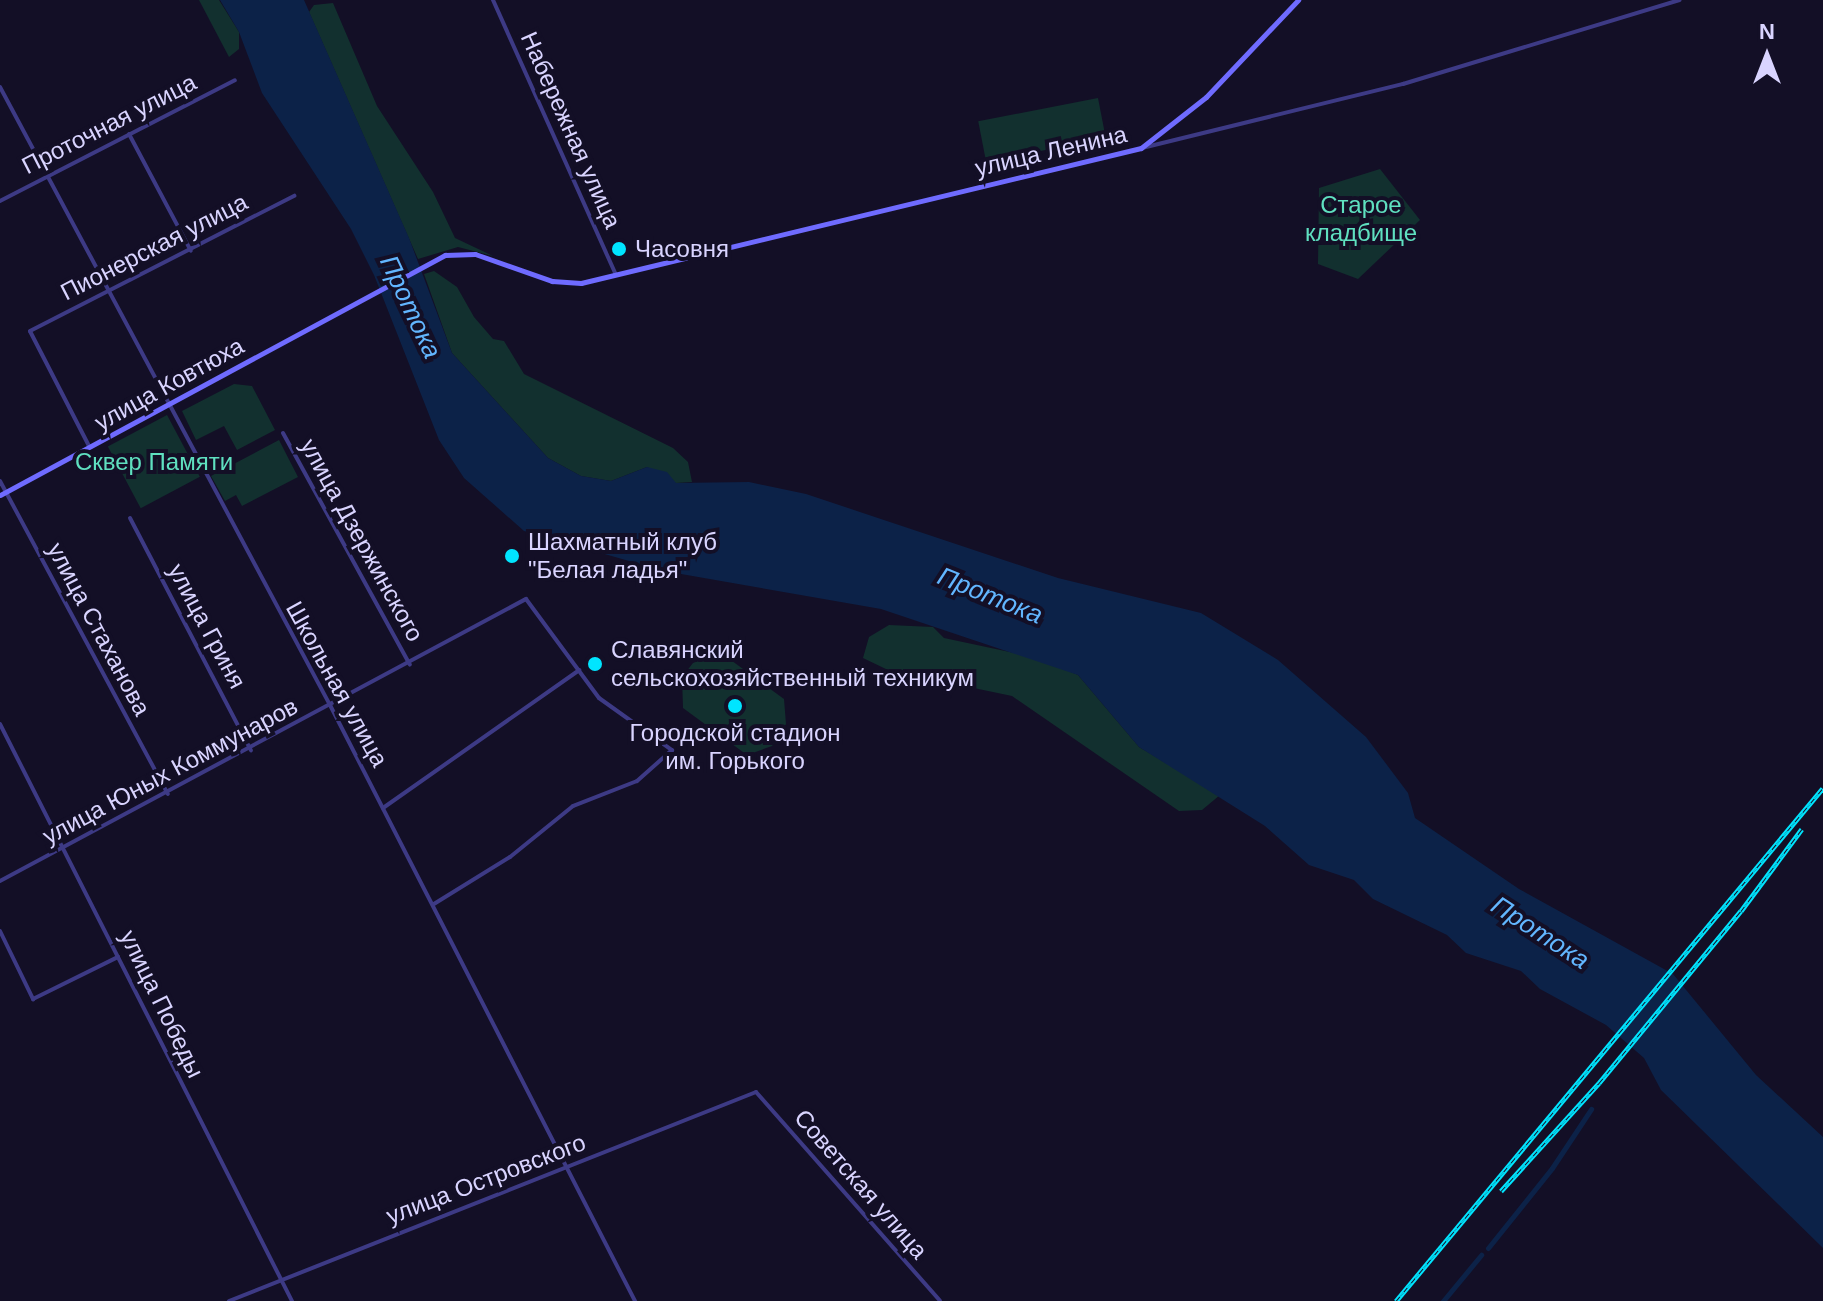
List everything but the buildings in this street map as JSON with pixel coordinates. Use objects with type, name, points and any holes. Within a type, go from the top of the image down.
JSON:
[{"type":"main road","points":[[1141,148],[1206,97],[1298,0]]},
{"type":"main road","name":"улица Ленина","points":[[429,262],[457,253],[475,254],[571,284],[1141,148]]},
{"type":"main road","name":"улица Ковтюха","points":[[3,494],[429,262]]},
{"type":"street","name":"Набережная улица","points":[[493,0],[616,275]]},
{"type":"street","name":"улица Ленина","points":[[1141,148],[1403,84],[1680,0]]},
{"type":"street","name":"Проточная улица","points":[[0,201],[235,80]]},
{"type":"street","name":"Школьная улица","points":[[0,87],[330,705],[635,1301]]},
{"type":"street","points":[[129,134],[191,251]]},
{"type":"street","points":[[1160,136],[1161,144]]},
{"type":"street","name":"Пионерская улица","points":[[90,447],[30,331],[294,196]]},
{"type":"street","name":"улица Дзержинского","points":[[283,433],[410,665]]},
{"type":"street","name":"улица Стаханова","points":[[0,481],[3,494],[168,794]]},
{"type":"street","name":"улица Гриня","points":[[130,518],[251,750]]},
{"type":"street","name":"улица Юных Коммунаров","points":[[0,881],[410,665],[526,599],[579,670]]},
{"type":"street","points":[[383,808],[579,670],[599,698],[672,750],[637,781],[573,806],[510,857],[434,904]]},
{"type":"street","name":"улица Победы","points":[[0,724],[292,1301]]},
{"type":"street","points":[[0,931],[33,999],[118,957]]},
{"type":"street","name":"улица Островского","points":[[229,1301],[756,1092]]},
{"type":"street","name":"Советская улица","points":[[756,1092],[940,1301]]},
{"type":"green space","points":[[199,0],[219,0],[239,32],[239,49],[229,57]]},
{"type":"green space","points":[[333,3],[377,106],[433,192],[455,238],[493,256],[458,247],[418,259],[309,12],[314,5]]},
{"type":"green space","points":[[1098,98],[1106,138],[986,162],[978,121]]},
{"type":"green space","name":"Старое кладбище","points":[[1380,169],[1420,220],[1358,279],[1318,264],[1319,188]]},
{"type":"green space","points":[[434,271],[457,287],[474,317],[493,339],[504,341],[524,374],[673,448],[688,462],[692,482],[676,483],[647,467],[611,481],[581,476],[548,458],[452,353],[424,274]]},
{"type":"green space","points":[[234,384],[252,386],[275,430],[237,450],[224,426],[196,440],[182,411]]},
{"type":"green space","name":"Сквер Памяти","points":[[167,415],[200,477],[141,508],[108,446]]},
{"type":"green space","points":[[279,440],[298,477],[242,506],[236,495],[225,501],[211,476]]},
{"type":"green space","points":[[889,625],[933,627],[944,638],[1038,658],[1078,675],[1139,747],[1220,795],[1202,810],[1179,811],[1012,696],[888,670],[863,658],[869,637]]},
{"type":"green space","name":"Городской cтадион им. Горького","points":[[708,657],[724,662],[728,658],[784,699],[786,724],[772,746],[747,755],[683,708],[682,677],[693,663]]},
{"type":"water","name":"Протока","points":[[220,0],[304,0],[409,238],[452,353],[548,458],[581,476],[611,481],[647,467],[667,472],[676,483],[749,482],[806,494],[1058,578],[1201,613],[1278,660],[1366,737],[1408,793],[1415,818],[1519,889],[1673,974],[1756,1075],[1823,1137],[1823,1248],[1661,1090],[1644,1058],[1606,1025],[1540,989],[1521,971],[1466,953],[1447,935],[1373,899],[1354,880],[1309,865],[1265,826],[1139,747],[1078,675],[881,609],[664,571],[524,531],[464,478],[439,440],[374,275],[351,229],[262,93],[239,32]]},
{"type":"waterway","points":[[1488,1248],[1552,1168],[1591,1109]]},
{"type":"waterway","points":[[1443,1301],[1481,1255]]},
{"type":"railway","points":[[1396,1301],[1823,788]]},
{"type":"railway","points":[[1501,1191],[1599,1083],[1741,911],[1802,829]]},
{"type":"place","name":"Часовня","points":[[619,249]]},
{"type":"place","name":"Шахматный клуб \"Белая ладья\"","points":[[512,556]]},
{"type":"place","name":"Славянский сельскохозяйственный техникум","points":[[595,664]]},
{"type":"place","name":"Городской cтадион им. Горького","points":[[735,706]]}]
